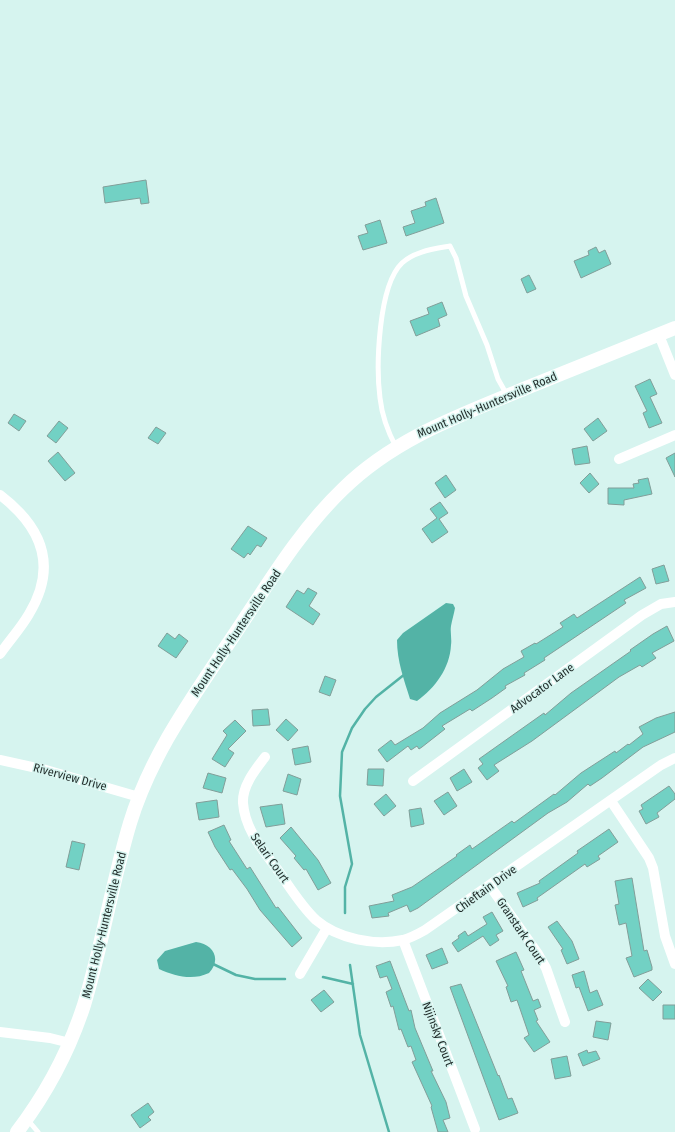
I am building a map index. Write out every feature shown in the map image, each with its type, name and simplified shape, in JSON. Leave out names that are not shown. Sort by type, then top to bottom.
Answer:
[{"type":"main road","name":"Mount Holly-Huntersville Road","points":[[17,1132],[53,1077],[70,1043],[85,1000],[122,850],[139,797],[163,746],[177,721],[295,546],[313,522],[345,487],[373,462],[396,447],[435,426],[675,328]]},
{"type":"street","points":[[659,335],[675,375]]},
{"type":"street","points":[[619,459],[675,435]]},
{"type":"street","points":[[0,495],[18,510],[34,529],[40,544],[45,568],[42,587],[29,616],[0,654]]},
{"type":"street","name":"Advocator Lane","points":[[412,781],[642,616],[661,604],[675,602]]},
{"type":"street","name":"Selari Court","points":[[265,757],[250,778],[243,802],[247,826],[310,913],[327,928]]},
{"type":"street","name":"Chieftain Drive","points":[[327,928],[342,935],[370,941],[403,940],[425,930],[490,886],[660,765],[675,758]]},
{"type":"street","name":"Riverview Drive","points":[[0,760],[46,770],[139,797]]},
{"type":"street","points":[[611,801],[650,858],[665,936],[675,964]]},
{"type":"street","name":"Granstark Court","points":[[490,886],[538,954],[546,968],[565,1022]]},
{"type":"street","points":[[300,974],[327,928]]},
{"type":"street","name":"Nijinsky Court","points":[[403,940],[475,1129]]},
{"type":"street","points":[[0,1032],[50,1038],[70,1043]]},
{"type":"lane","points":[[396,447],[389,434],[380,397],[380,325],[384,305],[397,269],[408,258],[418,253],[450,246],[456,258],[466,296],[487,345],[498,379],[507,396]]},
{"type":"lane","points":[[26,1119],[38,1132]]},
{"type":"shaded area","points":[[446,603],[453,604],[455,608],[451,626],[451,643],[448,662],[440,677],[424,696],[417,701],[410,699],[403,678],[397,648],[397,640],[403,633]]},
{"type":"shaded area","points":[[196,942],[207,946],[214,953],[215,963],[209,973],[196,977],[184,977],[159,969],[157,960],[165,951]]},
{"type":"building","points":[[146,180],[149,203],[141,204],[140,198],[105,203],[103,187]]},
{"type":"building","points":[[436,198],[444,223],[406,236],[403,227],[415,223],[411,211],[426,206],[425,202]]},
{"type":"building","points":[[380,220],[387,243],[363,250],[358,236],[368,233],[365,225]]},
{"type":"building","points":[[596,247],[599,253],[605,250],[611,264],[581,278],[574,261],[589,255],[588,251]]},
{"type":"building","points":[[529,275],[536,289],[527,293],[521,279]]},
{"type":"building","points":[[442,302],[447,315],[438,319],[440,326],[416,336],[410,321],[429,314],[427,308]]},
{"type":"building","points":[[650,379],[657,394],[650,397],[662,423],[649,428],[643,413],[647,411],[635,386]]},
{"type":"building","points":[[14,414],[26,421],[19,431],[8,423]]},
{"type":"building","points":[[598,418],[607,431],[593,441],[584,429]]},
{"type":"building","points":[[59,421],[68,428],[56,443],[47,436]]},
{"type":"building","points":[[156,427],[166,433],[158,444],[148,438]]},
{"type":"building","points":[[587,446],[590,463],[575,465],[572,449]]},
{"type":"building","points":[[58,452],[75,473],[65,481],[48,461]]},
{"type":"building","points":[[675,453],[675,477],[666,458]]},
{"type":"building","points":[[590,473],[599,484],[589,493],[580,483]]},
{"type":"building","points":[[446,475],[456,490],[445,498],[435,483]]},
{"type":"building","points":[[648,478],[652,494],[624,500],[624,505],[608,504],[608,488],[634,488],[633,484],[639,483],[638,480]]},
{"type":"building","points":[[440,502],[448,513],[439,519],[448,532],[432,543],[422,529],[437,518],[430,509]]},
{"type":"building","points":[[248,526],[267,538],[261,547],[257,545],[250,555],[248,553],[244,558],[231,549]]},
{"type":"building","points":[[664,565],[669,581],[656,584],[652,569]]},
{"type":"building","points":[[640,577],[646,588],[624,600],[626,603],[544,658],[545,660],[524,673],[525,675],[505,686],[506,688],[492,698],[472,711],[470,709],[442,726],[445,729],[419,749],[417,746],[411,750],[408,746],[387,762],[378,750],[391,740],[395,745],[423,728],[440,713],[477,690],[503,669],[524,657],[521,651],[535,643],[536,644],[563,627],[560,623],[574,614],[577,618]]},
{"type":"building","points":[[308,588],[317,593],[309,606],[320,614],[313,625],[286,607],[297,590],[304,594]]},
{"type":"building","points":[[667,626],[674,641],[652,653],[656,658],[642,667],[640,665],[619,677],[532,741],[494,765],[499,771],[487,780],[478,768],[483,764],[479,759],[544,713],[545,715],[571,693],[631,651],[630,650]]},
{"type":"building","points":[[167,633],[175,639],[179,634],[188,641],[176,658],[158,646]]},
{"type":"building","points":[[325,676],[336,680],[330,696],[319,692]]},
{"type":"building","points":[[268,709],[270,725],[253,726],[252,710]]},
{"type":"building","points":[[675,712],[675,732],[643,747],[602,778],[590,786],[588,784],[567,802],[548,813],[418,908],[410,912],[407,905],[388,913],[389,916],[372,918],[369,906],[394,901],[392,895],[412,887],[457,856],[456,855],[470,845],[472,849],[512,821],[514,823],[554,794],[555,795],[581,773],[615,751],[616,753],[628,744],[629,745],[643,734],[639,727],[656,718]]},
{"type":"building","points":[[286,719],[298,730],[288,741],[276,730]]},
{"type":"building","points":[[235,720],[246,731],[228,749],[234,753],[225,767],[212,759],[227,735],[223,731]]},
{"type":"building","points":[[308,746],[311,762],[295,765],[292,749]]},
{"type":"building","points":[[368,769],[384,769],[383,786],[367,785]]},
{"type":"building","points":[[464,769],[472,782],[457,791],[450,778]]},
{"type":"building","points":[[208,773],[226,778],[222,793],[203,788]]},
{"type":"building","points":[[288,774],[301,779],[297,795],[283,791]]},
{"type":"building","points":[[669,786],[675,794],[675,799],[657,813],[659,817],[646,824],[639,811],[643,809],[641,805]]},
{"type":"building","points":[[448,792],[457,806],[444,815],[434,801]]},
{"type":"building","points":[[386,794],[396,806],[384,816],[374,804]]},
{"type":"building","points":[[217,800],[219,817],[199,820],[196,803]]},
{"type":"building","points":[[282,804],[285,824],[266,827],[260,807]]},
{"type":"building","points":[[421,808],[424,824],[411,827],[409,810]]},
{"type":"building","points":[[224,825],[231,840],[229,841],[247,869],[250,867],[276,908],[278,907],[302,938],[292,947],[260,910],[247,889],[232,869],[230,870],[215,847],[208,832]]},
{"type":"building","points":[[291,827],[318,860],[331,883],[318,890],[306,869],[304,870],[294,858],[296,856],[280,838]]},
{"type":"building","points":[[609,829],[618,842],[598,856],[600,859],[587,867],[585,864],[537,898],[538,900],[523,907],[517,893],[540,883],[539,881],[578,853],[577,851]]},
{"type":"building","points":[[72,841],[85,844],[79,870],[66,867]]},
{"type":"building","points":[[632,878],[644,951],[647,950],[652,967],[652,970],[634,977],[626,958],[632,956],[626,923],[619,925],[615,905],[619,904],[615,881]]},
{"type":"building","points":[[492,912],[503,931],[496,935],[499,940],[490,946],[483,936],[458,952],[452,943],[465,931],[468,936],[487,924],[483,917]]},
{"type":"building","points":[[557,921],[572,941],[579,959],[567,964],[561,950],[563,949],[548,927]]},
{"type":"building","points":[[442,948],[448,963],[432,969],[426,955]]},
{"type":"building","points":[[516,952],[524,970],[521,971],[533,1001],[538,999],[541,1007],[534,1010],[538,1020],[536,1021],[550,1042],[534,1052],[524,1038],[529,1035],[517,1000],[511,1002],[506,987],[508,986],[496,961]]},
{"type":"building","points":[[390,961],[409,1011],[411,1010],[415,1028],[433,1071],[431,1071],[446,1102],[450,1118],[443,1120],[448,1132],[438,1132],[432,1106],[412,1062],[416,1060],[411,1046],[408,1047],[401,1029],[399,1030],[393,1006],[391,1007],[386,992],[392,989],[387,976],[380,978],[376,966]]},
{"type":"building","points":[[584,971],[590,993],[597,990],[603,1005],[588,1011],[579,987],[576,988],[572,975]]},
{"type":"building","points":[[648,979],[662,992],[653,1001],[639,988]]},
{"type":"building","points":[[461,984],[508,1099],[512,1098],[518,1113],[499,1120],[450,987]]},
{"type":"building","points":[[324,990],[334,1002],[321,1012],[311,1000]]},
{"type":"building","points":[[663,1005],[675,1005],[675,1019],[663,1019]]},
{"type":"building","points":[[596,1021],[611,1023],[608,1040],[593,1037]]},
{"type":"building","points":[[587,1050],[588,1053],[596,1051],[600,1059],[583,1066],[578,1054]]},
{"type":"building","points":[[567,1056],[571,1076],[555,1079],[551,1059]]},
{"type":"building","points":[[148,1103],[154,1112],[148,1117],[151,1120],[140,1128],[131,1115]]},
{"type":"waterway","points":[[345,913],[345,887],[352,864],[340,796],[342,752],[352,728],[365,709],[376,697],[405,674]]},
{"type":"waterway","points":[[211,963],[236,975],[255,979],[285,979]]},
{"type":"waterway","points":[[350,965],[360,1035],[389,1132]]},
{"type":"waterway","points":[[323,977],[353,984]]}]
